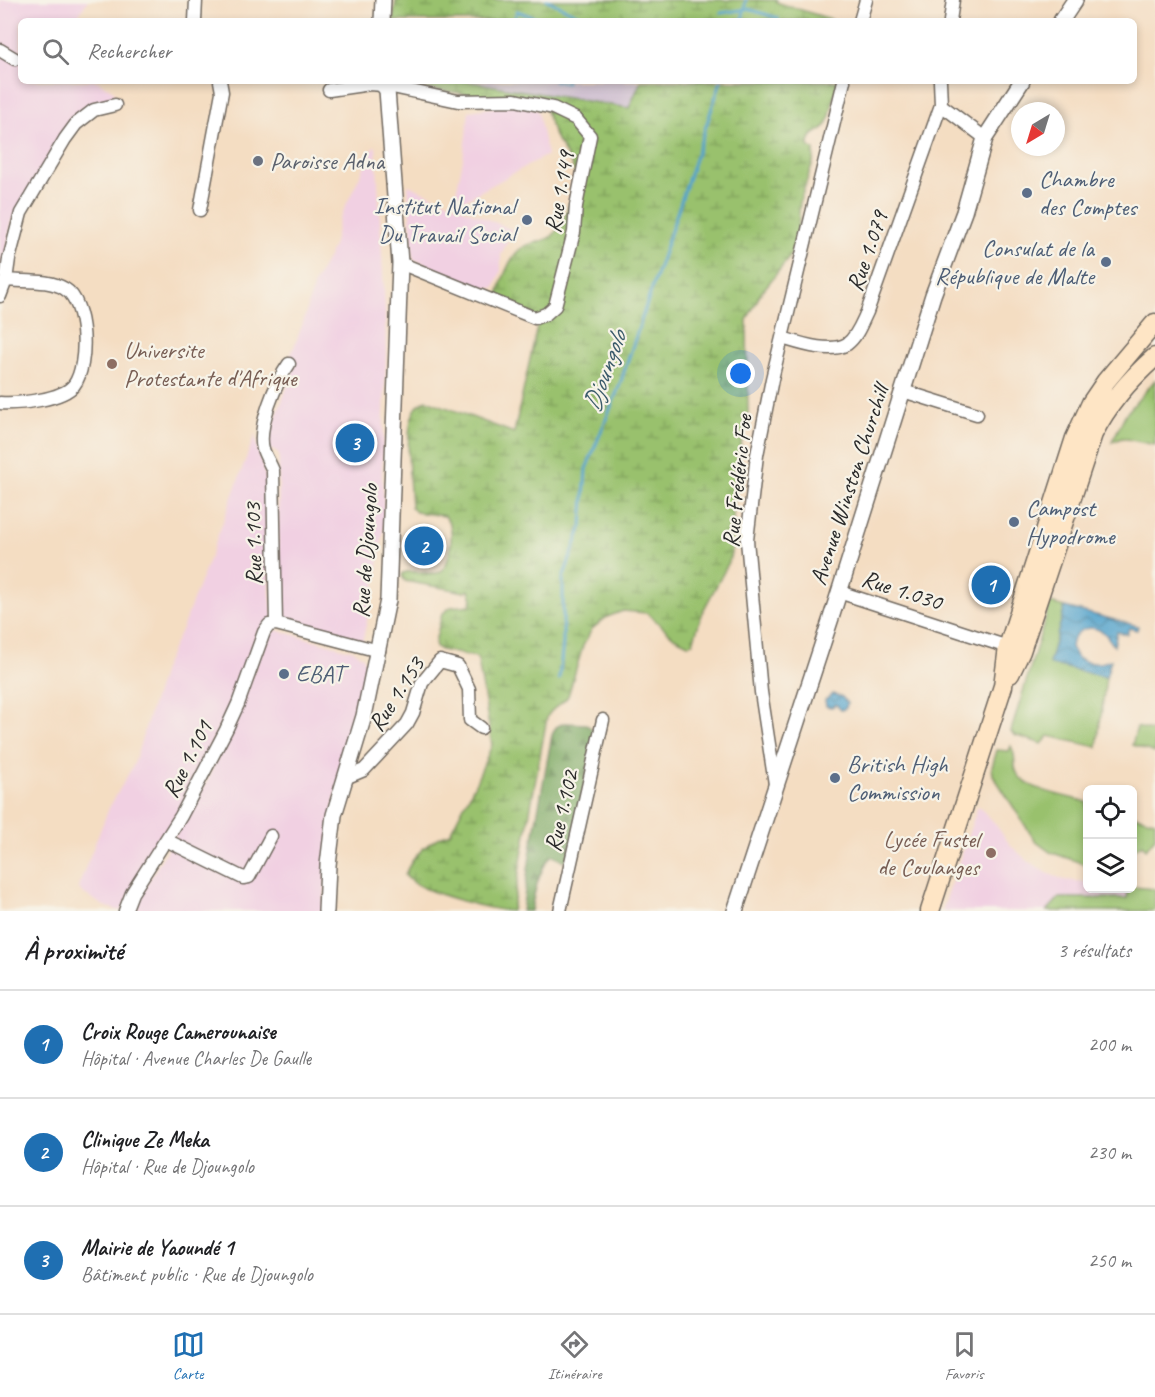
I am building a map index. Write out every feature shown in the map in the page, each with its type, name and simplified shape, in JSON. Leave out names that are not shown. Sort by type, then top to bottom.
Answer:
[{"type":"main road","points":[[1015,649],[1075,438],[1091,403],[1106,381],[1155,323]]},
{"type":"main road","points":[[930,911],[1015,649],[1093,434],[1102,415],[1116,397],[1155,357]]},
{"type":"street","points":[[195,18],[196,0]]},
{"type":"street","points":[[382,18],[383,0]]},
{"type":"street","points":[[861,18],[866,0]]},
{"type":"street","points":[[950,18],[953,0]]},
{"type":"street","points":[[1063,18],[1075,0]]},
{"type":"street","points":[[0,50],[15,59]]},
{"type":"street","points":[[200,210],[222,92],[221,84]]},
{"type":"street","name":"Rue 1.149","points":[[329,90],[370,84]]},
{"type":"street","name":"Rue de Djoungolo","points":[[326,911],[328,865],[334,815],[364,716],[388,600],[400,262],[387,90],[384,84]]},
{"type":"street","name":"Rue 1.149","points":[[387,84],[458,101],[515,100],[553,108],[576,118],[590,136],[576,206],[574,232],[555,306],[546,314],[535,318],[400,262]]},
{"type":"street","name":"Rue Frédéric Foe","points":[[776,785],[761,692],[747,540],[757,455],[772,379],[843,84]]},
{"type":"street","name":"Rue 1.079","points":[[782,338],[804,345],[826,348],[846,344],[856,335],[867,312],[941,105],[940,84]]},
{"type":"street","name":"Avenue Winston Churchill","points":[[735,911],[933,295],[964,212],[985,138],[1020,84]]},
{"type":"street","points":[[0,296],[6,280],[21,213],[65,138],[76,124],[94,110],[116,105]]},
{"type":"street","points":[[941,105],[985,138]]},
{"type":"street","points":[[0,403],[19,404],[63,393],[74,384],[84,352],[77,302],[66,289],[49,284],[6,280]]},
{"type":"street","name":"Rue 1.103","points":[[276,624],[273,471],[263,451],[261,439],[280,376],[289,364]]},
{"type":"street","points":[[903,391],[977,414]]},
{"type":"street","name":"Rue 1.030","points":[[838,592],[1015,649]]},
{"type":"street","points":[[276,624],[379,651]]},
{"type":"street","name":"Rue 1.101","points":[[125,911],[132,893],[186,806],[226,730],[264,632],[269,625],[276,624]]},
{"type":"street","name":"Rue 1.153","points":[[345,778],[364,770],[407,724],[413,713],[422,682],[440,661],[458,666],[469,689],[470,720],[481,728]]},
{"type":"street","name":"Rue 1.102","points":[[560,911],[603,720]]},
{"type":"street","points":[[165,840],[243,879],[249,877],[271,836]]},
{"type":"shaded area","points":[[0,0],[88,0],[77,18],[18,18],[18,84],[102,84],[115,92],[111,100],[101,100],[83,108],[69,124],[12,222],[0,275]]},
{"type":"shaded area","points":[[482,84],[640,84],[629,108]]},
{"type":"shaded area","points":[[525,103],[538,111],[547,155],[461,202],[456,193],[469,111]]},
{"type":"shaded area","points":[[374,146],[376,147],[385,310],[386,355],[382,475],[385,520],[375,586],[362,643],[287,621],[284,618],[278,543],[279,453],[265,447],[296,363],[289,360],[314,284],[333,247],[339,220]]},
{"type":"shaded area","points":[[408,185],[513,230],[501,255],[501,271],[495,287],[487,290],[413,259]]},
{"type":"shaded area","points":[[255,434],[267,482],[269,585],[273,617],[257,633],[231,705],[209,747],[200,776],[121,911],[104,906],[79,889],[81,879],[109,808],[134,764],[164,667],[210,557]]},
{"type":"shaded area","points":[[276,630],[354,651],[363,657],[367,669],[333,808],[323,911],[131,911],[207,782],[269,635]]},
{"type":"shaded area","name":"Lycée Fustel de Coulanges","points":[[978,806],[993,821],[1011,846],[1028,861],[1049,874],[1065,880],[1083,882],[1083,893],[1128,893],[1127,898],[1059,898],[1047,911],[942,911]]},
{"type":"green space","points":[[396,0],[777,0],[776,2],[827,18],[393,18]]},
{"type":"green space","points":[[482,84],[629,108],[640,84],[837,84],[828,123],[809,141],[809,146],[814,150],[814,159],[800,201],[797,242],[788,259],[761,293],[747,320],[748,414],[735,470],[732,549],[729,562],[702,613],[693,643],[688,644],[674,637],[647,613],[623,611],[607,617],[592,629],[583,646],[568,696],[547,717],[512,911],[472,904],[438,893],[412,881],[405,875],[412,861],[423,849],[436,839],[450,833],[492,745],[478,660],[476,657],[441,650],[436,647],[435,642],[442,614],[451,607],[470,605],[472,599],[469,590],[465,592],[405,581],[402,576],[407,572],[437,573],[441,571],[448,560],[451,536],[450,525],[445,516],[416,512],[411,507],[409,432],[415,410],[419,404],[427,400],[514,433],[537,323],[498,297],[499,291],[513,257],[526,246],[549,238],[556,232],[572,199],[576,177],[571,162],[555,136],[544,105],[403,85]]},
{"type":"green space","points":[[1155,380],[1155,445],[1122,438],[1112,442],[1125,415]]},
{"type":"green space","points":[[1050,603],[1065,607],[1049,664],[1106,677],[1097,747],[1049,736],[1042,744],[1014,735],[1011,731]]},
{"type":"green space","points":[[564,723],[586,724],[593,730],[588,768],[568,858],[564,861],[552,855],[547,860],[540,874],[531,911],[522,911],[552,735],[556,727]]},
{"type":"green space","points":[[1137,727],[1155,732],[1155,753],[1132,745]]},
{"type":"green space","points":[[1011,746],[1017,773],[1029,784],[1083,801],[1083,864],[1050,852],[1035,841],[993,775],[992,767],[997,750],[1009,751]]},
{"type":"green space","points":[[1137,816],[1155,821],[1155,838],[1146,849],[1142,844],[1137,847]]},
{"type":"green space","points":[[1137,887],[1155,889],[1155,911],[1047,911],[1059,898],[1127,898],[1128,893],[1137,893]]},
{"type":"water","points":[[1065,607],[1138,626],[1137,630],[1129,628],[1127,634],[1117,632],[1114,646],[1100,630],[1088,628],[1075,636],[1071,647],[1077,658],[1094,663],[1111,660],[1106,677],[1049,664]]},
{"type":"water","points":[[833,694],[842,697],[847,703],[846,708],[841,710],[836,704],[832,707],[826,706],[825,700]]},
{"type":"waterway","points":[[547,0],[585,18]]},
{"type":"waterway","name":"Djoungolo","points":[[743,18],[746,0]]},
{"type":"waterway","points":[[721,13],[748,9],[778,18]]},
{"type":"waterway","points":[[515,18],[517,11],[536,18]]},
{"type":"waterway","name":"Djoungolo","points":[[559,679],[563,643],[563,578],[582,526],[586,469],[619,387],[720,84]]},
{"type":"place","name":"Paroisse Adna","points":[[258,161]]},
{"type":"place","name":"Chambre des Comptes","points":[[1027,193]]},
{"type":"place","name":"Institut National Du Travail Social","points":[[527,220]]},
{"type":"place","name":"Consulat de la République de Malte","points":[[1106,262]]},
{"type":"place","name":"Universite Protestante d'Afrique","points":[[112,364]]},
{"type":"place","name":"Mairie de Yaoundé 1","points":[[355,443]]},
{"type":"place","name":"Campost Hypodrome","points":[[1014,522]]},
{"type":"place","name":"Clinique Ze Meka","points":[[424,546]]},
{"type":"place","name":"Croix Rouge Camerounaise","points":[[991,585]]},
{"type":"place","name":"EBAT","points":[[284,674]]},
{"type":"place","name":"British High Commission","points":[[835,778]]},
{"type":"place","name":"Lycée Fustel de Coulanges","points":[[991,853]]}]
